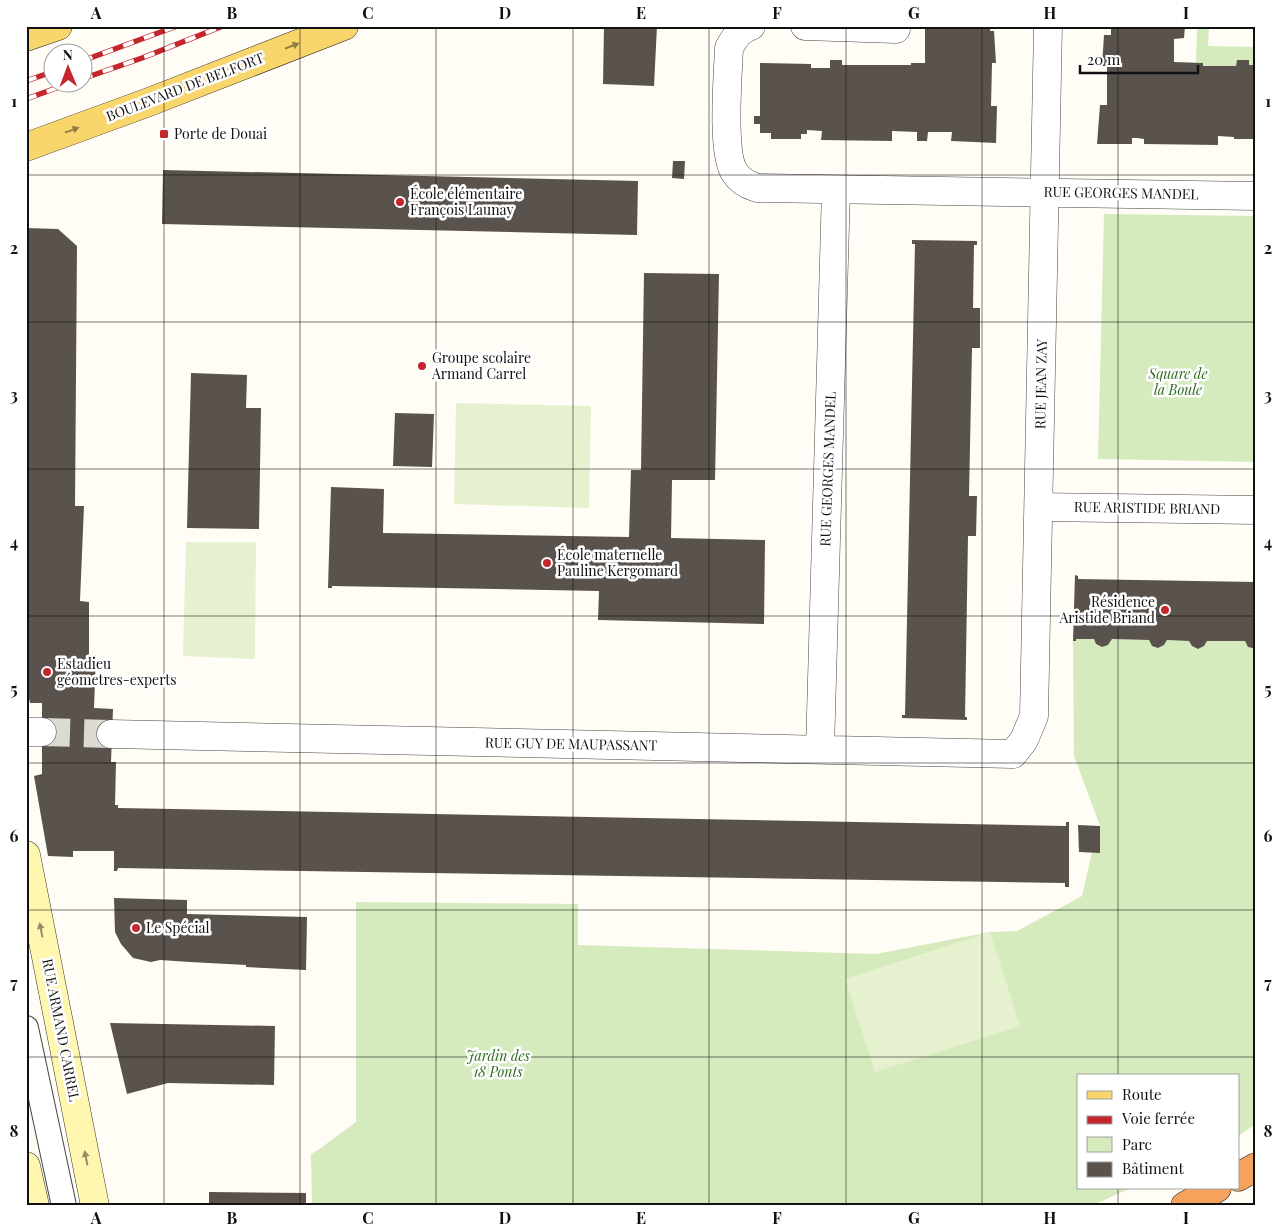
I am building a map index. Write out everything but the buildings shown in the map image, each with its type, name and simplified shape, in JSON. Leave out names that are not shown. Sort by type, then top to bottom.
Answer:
[{"type":"highway","points":[[1240,1176],[1256,1167]]},
{"type":"highway","points":[[1185,1206],[1213,1190]]},
{"type":"main road","points":[[26,37],[58,26]]},
{"type":"main road","name":"BOULEVARD DE BELFORT","points":[[26,147],[344,26]]},
{"type":"main road","name":"RUE ARMAND CARREL","points":[[26,855],[95,1206]]},
{"type":"main road","points":[[26,1166],[35,1206]]},
{"type":"street","name":"RUE GEORGES MANDEL","points":[[751,26],[742,29],[729,48],[727,145],[729,162],[735,174],[745,184],[757,188],[836,190],[1256,196]]},
{"type":"street","points":[[806,26],[896,28]]},
{"type":"street","name":"RUE JEAN ZAY","points":[[1024,740],[1034,716],[1048,26]]},
{"type":"street","name":"RUE GEORGES MANDEL","points":[[820,749],[836,190]]},
{"type":"street","name":"RUE ARISTIDE BRIAND","points":[[1039,507],[1256,510]]},
{"type":"street","name":"RUE GUY DE MAUPASSANT","points":[[111,734],[1013,754],[1024,740]]},
{"type":"lane","points":[[26,1028],[64,1206]]},
{"type":"green space","points":[[1197,26],[1209,26],[1208,46],[1256,47],[1256,65],[1249,65],[1248,60],[1237,60],[1236,66],[1203,66],[1202,63],[1196,62]]},
{"type":"green space","name":"Square de la Boule","points":[[1104,214],[1256,216],[1256,462],[1098,459]]},
{"type":"green space","points":[[456,403],[591,406],[589,508],[454,504]]},
{"type":"green space","points":[[186,542],[256,542],[255,659],[183,656]]},
{"type":"green space","name":"Jardin des 18 Ponts","points":[[1076,639],[1094,639],[1096,644],[1102,647],[1108,645],[1112,639],[1149,640],[1152,646],[1158,648],[1164,645],[1167,640],[1189,641],[1192,646],[1198,649],[1204,646],[1207,641],[1245,641],[1248,647],[1256,649],[1256,1124],[1240,1135],[1240,1074],[1077,1074],[1077,1190],[1127,1190],[1091,1206],[312,1206],[311,1154],[356,1122],[356,902],[578,904],[578,945],[876,954],[990,932],[1017,931],[1082,896],[1092,852],[1100,853],[1100,826],[1074,756],[1073,641],[1076,641]]},
{"type":"green space","points":[[990,932],[1020,1026],[875,1072],[845,979]]},
{"type":"tunnel","points":[[42,732],[111,734]]},
{"type":"railway","points":[[92,57],[177,26]]},
{"type":"railway","points":[[92,76],[223,26]]},
{"type":"railway","points":[[26,81],[42,75]]},
{"type":"railway","points":[[26,99],[45,92]]},
{"type":"place","name":"Porte de Douai","points":[[164,134]]},
{"type":"place","name":"École élémentaire François Launay","points":[[400,202]]},
{"type":"place","name":"Groupe scolaire Armand Carrel","points":[[422,366]]},
{"type":"place","name":"École maternelle Pauline Kergomard","points":[[547,563]]},
{"type":"place","name":"Résidence Aristide Briand","points":[[1165,610]]},
{"type":"place","name":"Estadieu géometres-experts","points":[[47,672]]},
{"type":"place","name":"Le Spécial","points":[[136,928]]}]
